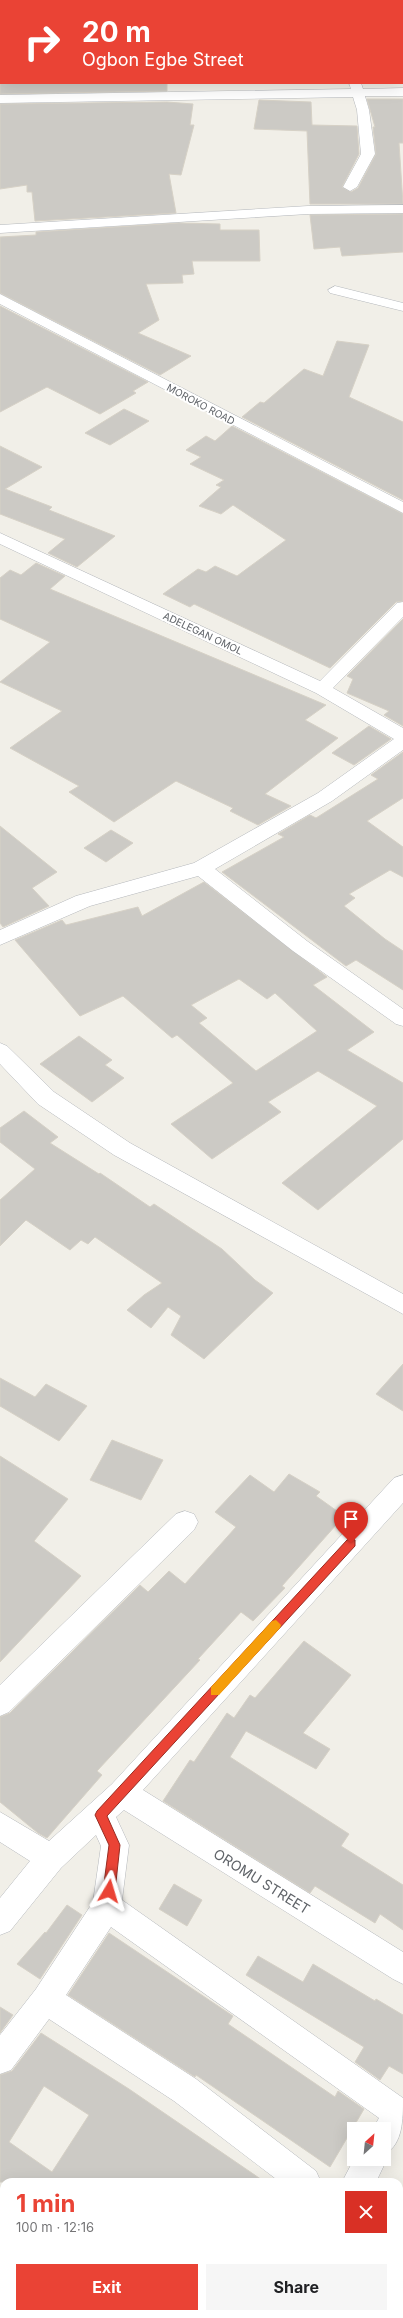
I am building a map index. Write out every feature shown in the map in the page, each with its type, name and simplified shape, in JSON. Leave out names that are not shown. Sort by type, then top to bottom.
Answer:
[{"type":"street","points":[[350,187],[368,154],[363,110],[357,88]]},
{"type":"street","points":[[0,99],[357,88],[403,92]]},
{"type":"street","points":[[0,229],[308,210],[403,208]]},
{"type":"street","points":[[334,290],[403,307]]},
{"type":"street","name":"MOROKO ROAD","points":[[0,298],[403,508]]},
{"type":"street","name":"ADELEGAN OMOL","points":[[0,538],[322,689],[403,736]]},
{"type":"street","points":[[322,689],[403,607]]},
{"type":"street","points":[[0,938],[83,901],[201,868],[325,797],[403,741]]},
{"type":"street","points":[[201,868],[283,935],[333,972],[403,1019]]},
{"type":"street","points":[[0,1051],[46,1098],[122,1149],[403,1305]]},
{"type":"street","points":[[0,1921],[51,1858],[101,1815],[122,1793],[403,1486]]},
{"type":"street","points":[[0,1703],[185,1522]]},
{"type":"street","name":"OROMU STREET","points":[[122,1793],[403,1969]]},
{"type":"street","points":[[0,2059],[46,1999],[107,1907],[115,1845],[101,1815]]},
{"type":"street","points":[[0,1826],[51,1858]]},
{"type":"street","points":[[107,1907],[401,2115],[391,2129]]},
{"type":"street","points":[[46,1999],[185,2090],[300,2178]]},
{"type":"street","points":[[360,2178],[368,2166]]},
{"type":"building","points":[[0,84],[167,84],[167,91],[0,94]]},
{"type":"building","points":[[367,99],[403,99],[403,143],[399,143],[403,204],[310,204],[307,131],[254,129],[259,100],[311,102],[312,125],[357,126],[359,154],[342,187],[351,192],[358,188],[376,154],[373,127],[375,127]]},
{"type":"building","points":[[167,102],[193,104],[190,125],[194,125],[181,175],[169,174],[176,213],[35,221],[32,192],[27,192],[27,185],[0,189],[0,104]]},
{"type":"building","points":[[403,214],[403,252],[342,256],[340,247],[314,249],[310,215]]},
{"type":"building","points":[[179,223],[220,224],[220,230],[259,230],[260,261],[192,261],[194,274],[182,275],[183,283],[146,284],[159,320],[138,333],[191,356],[160,375],[0,293],[0,237],[36,235],[36,232]]},
{"type":"building","points":[[0,306],[148,382],[133,391],[136,393],[100,414],[47,387],[0,412]]},
{"type":"building","points":[[337,341],[369,345],[349,397],[403,422],[403,500],[242,417],[260,402],[264,403],[304,369],[323,376]]},
{"type":"building","points":[[124,409],[149,421],[110,445],[85,433]]},
{"type":"building","points":[[232,426],[403,514],[403,601],[396,602],[330,668],[194,604],[190,607],[163,594],[198,569],[206,572],[215,566],[237,576],[286,540],[233,505],[221,514],[199,506],[221,487],[216,485],[224,480],[190,464],[201,457],[186,450],[206,436],[215,441]]},
{"type":"building","points":[[0,446],[42,467],[5,489],[52,507],[49,510],[115,536],[77,567],[48,553],[65,539],[0,514]]},
{"type":"building","points":[[36,563],[65,576],[50,589],[326,705],[305,720],[338,738],[265,794],[291,806],[258,825],[230,811],[233,808],[176,781],[114,822],[69,792],[79,786],[10,748],[62,711],[0,682],[50,642],[0,619],[0,578],[10,570],[21,575]]},
{"type":"building","points":[[403,619],[403,726],[384,715],[389,711],[347,693],[353,679],[347,676]]},
{"type":"building","points":[[369,726],[391,739],[354,765],[332,753]]},
{"type":"building","points":[[403,752],[403,798],[367,821],[403,847],[403,877],[390,870],[349,894],[355,898],[344,906],[385,939],[403,951],[403,990],[356,960],[346,966],[222,872],[284,837],[278,834],[310,815],[316,818],[378,779],[371,775]]},
{"type":"building","points":[[0,826],[57,872],[32,888],[49,906],[3,927],[0,923]]},
{"type":"building","points":[[111,830],[133,843],[106,862],[84,848]]},
{"type":"building","points":[[204,882],[327,977],[313,985],[374,1032],[347,1050],[403,1083],[403,1139],[318,1210],[282,1183],[377,1106],[318,1071],[268,1102],[281,1112],[212,1159],[171,1124],[233,1083],[177,1035],[172,1038],[123,996],[80,1016],[15,940],[62,920],[66,925],[138,907],[142,916]],"holes":[[[239,979],[267,999],[275,993],[317,1031],[256,1071],[199,1023],[207,1018],[191,1005]]]},
{"type":"building","points":[[79,1036],[112,1060],[105,1065],[124,1078],[92,1102],[40,1064]]},
{"type":"building","points":[[24,1111],[58,1137],[50,1143],[99,1174],[100,1173],[150,1207],[154,1204],[222,1249],[255,1280],[273,1293],[204,1359],[171,1335],[181,1316],[168,1307],[151,1328],[127,1310],[144,1295],[162,1283],[95,1237],[88,1244],[81,1240],[70,1250],[26,1220],[0,1246],[0,1200],[35,1169],[0,1142],[0,1128]]},
{"type":"building","points":[[403,1364],[403,1411],[376,1394]]},
{"type":"building","points":[[0,1378],[35,1397],[46,1384],[87,1406],[59,1441],[0,1406]]},
{"type":"building","points":[[112,1440],[163,1460],[141,1500],[90,1480]]},
{"type":"building","points":[[0,1456],[68,1499],[34,1541],[81,1576],[0,1662]]},
{"type":"building","points":[[289,1474],[320,1492],[316,1496],[344,1516],[282,1586],[285,1588],[253,1621],[241,1612],[198,1659],[200,1660],[97,1771],[102,1775],[47,1838],[38,1833],[0,1802],[0,1717],[10,1713],[140,1585],[148,1592],[169,1571],[185,1584],[236,1527],[215,1512],[250,1475],[274,1492]]},
{"type":"building","points":[[304,1641],[351,1675],[303,1733],[330,1749],[316,1769],[246,1731],[230,1757],[349,1834],[341,1846],[403,1885],[403,1930],[380,1914],[375,1923],[315,1886],[310,1893],[163,1801],[190,1760],[194,1762],[227,1713],[234,1718],[250,1695],[255,1698]]},
{"type":"building","points":[[174,1884],[202,1900],[187,1926],[159,1909]]},
{"type":"building","points":[[67,1905],[82,1915],[40,1979],[17,1964],[45,1932],[46,1933]]},
{"type":"building","points":[[109,1933],[233,2016],[228,2024],[335,2097],[338,2091],[364,2109],[356,2122],[347,2122],[347,2138],[330,2167],[196,2075],[195,2077],[68,1995]]},
{"type":"building","points":[[258,1956],[303,1982],[313,1964],[375,2001],[376,1999],[403,2015],[403,2074],[389,2066],[380,2080],[355,2062],[364,2047],[246,1975]]},
{"type":"building","points":[[0,2007],[13,2015],[0,2033]]},
{"type":"building","points":[[41,2033],[129,2089],[259,2178],[0,2178],[0,2075],[12,2071]],"holes":[[[44,2086],[89,2115],[52,2172],[9,2142]]]},
{"type":"slow traffic","points":[[215,1691],[276,1625]]},
{"type":"route","points":[[109,1891],[115,1845],[101,1815],[351,1543]]}]
